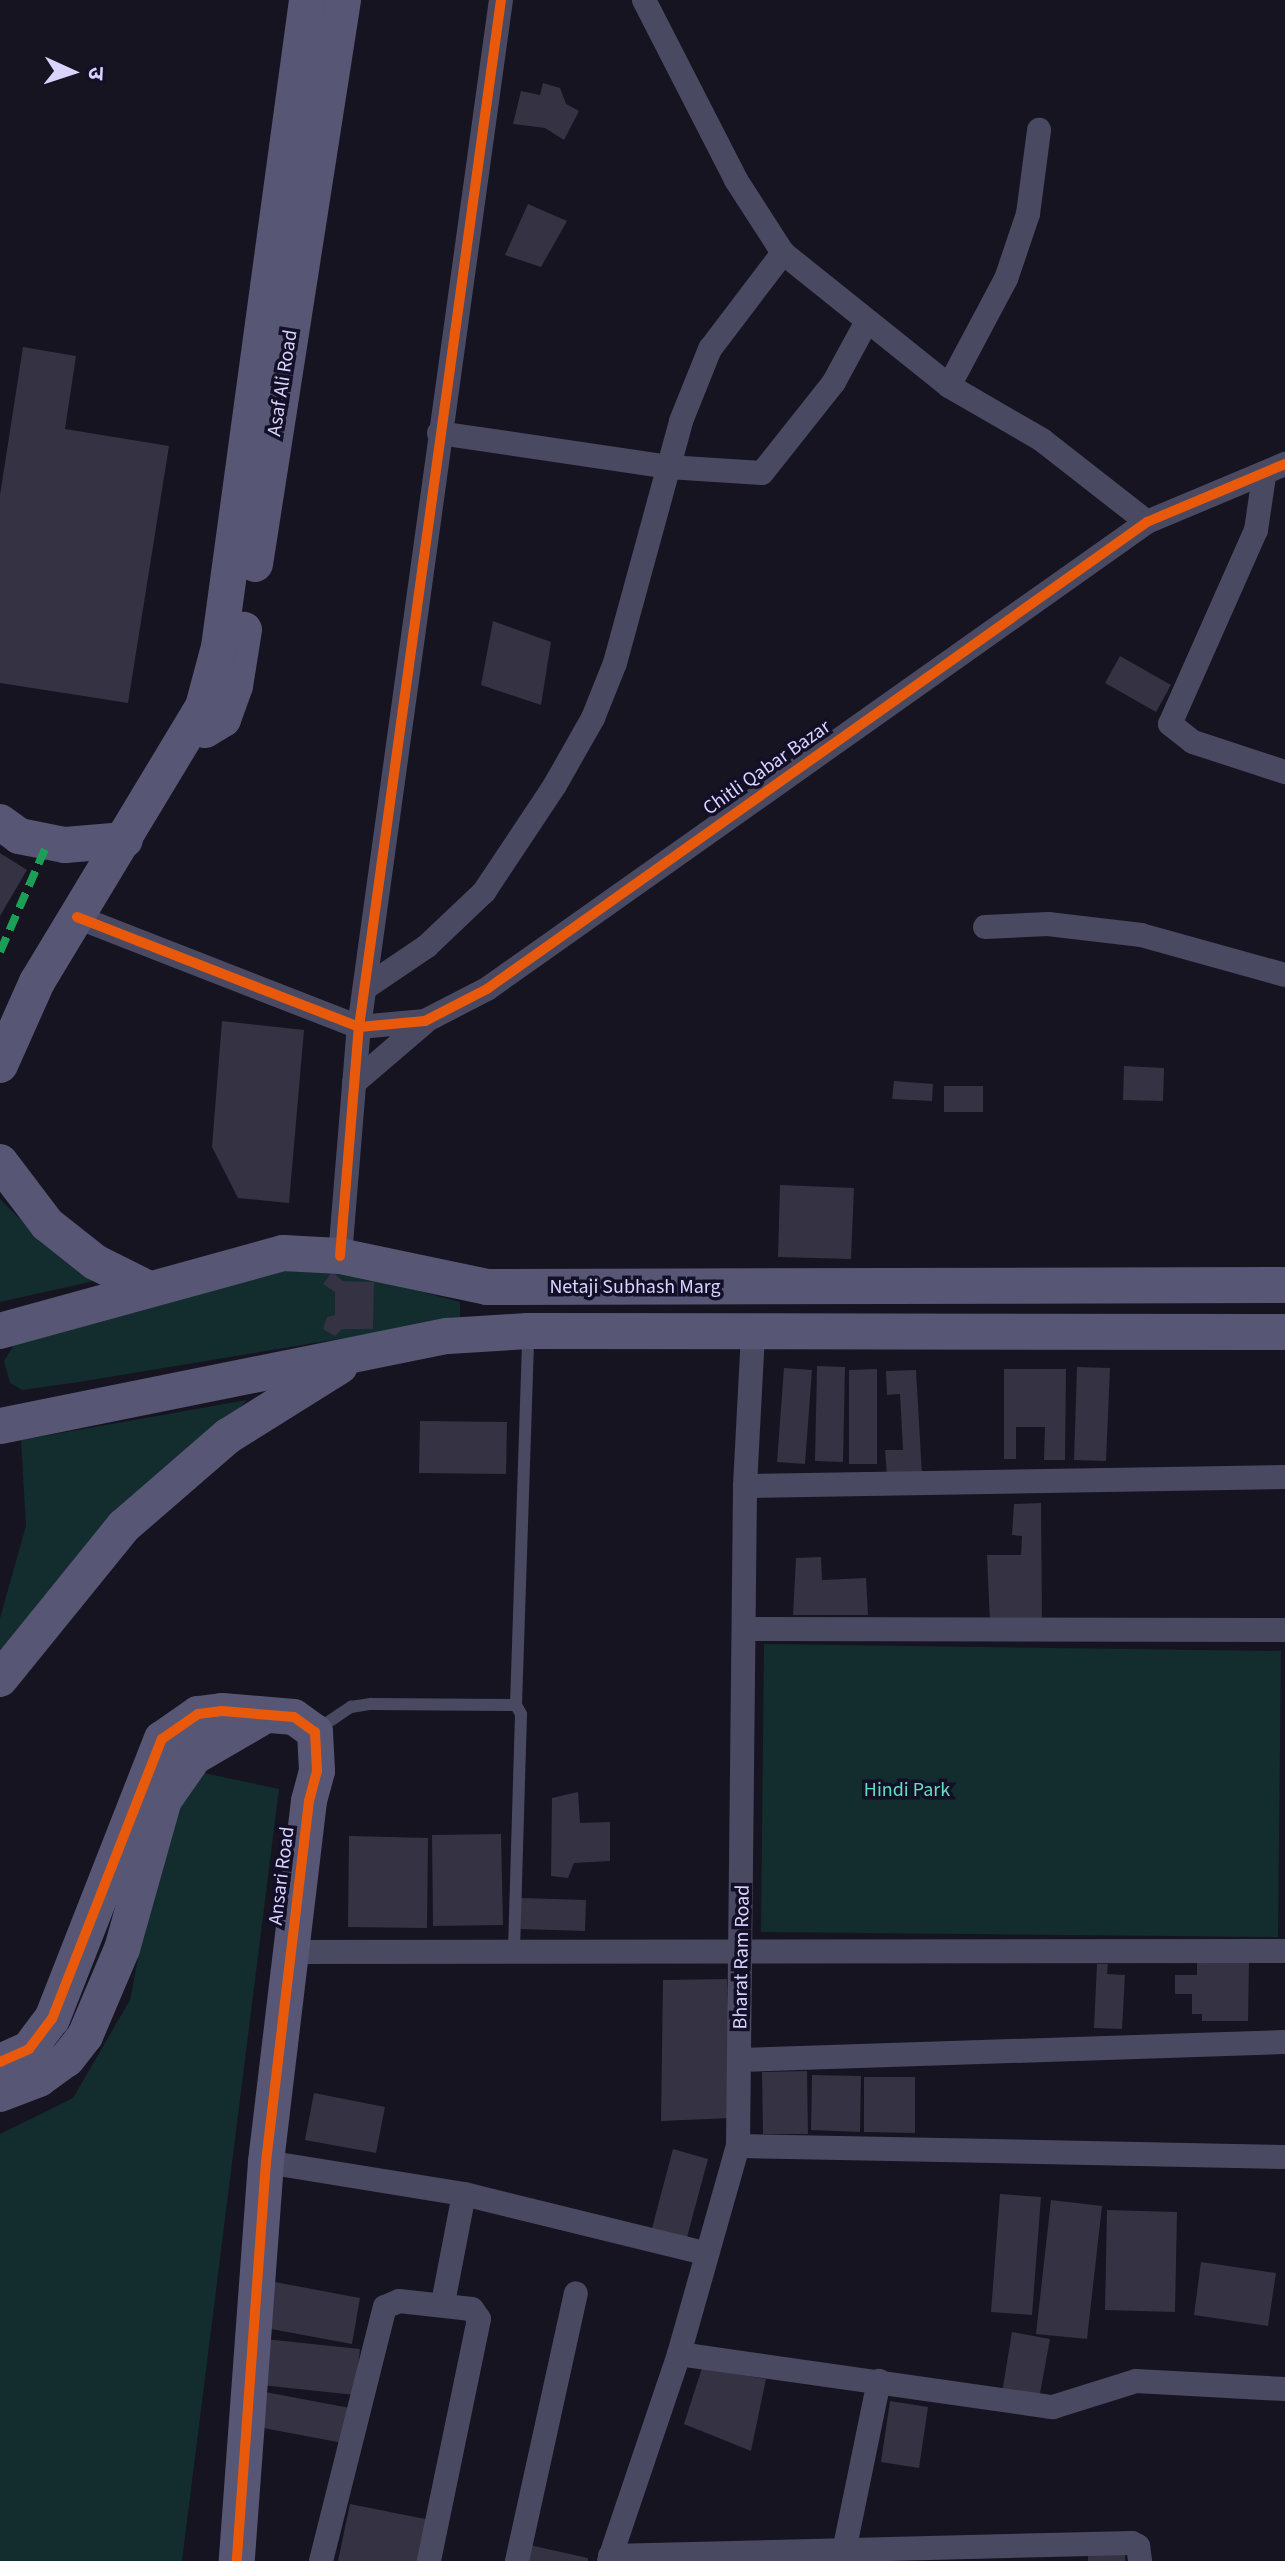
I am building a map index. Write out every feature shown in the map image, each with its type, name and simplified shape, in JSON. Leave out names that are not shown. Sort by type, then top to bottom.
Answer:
[{"type":"main road","name":"Asaf Ali Road","points":[[0,1065],[37,982],[185,744],[203,707],[219,647],[307,0]]},
{"type":"main road","name":"Asaf Ali Road","points":[[185,744],[223,719],[235,686],[343,0]]},
{"type":"main road","points":[[0,822],[19,836],[65,845],[125,840]]},
{"type":"main road","points":[[0,1162],[47,1224],[95,1262],[149,1289]]},
{"type":"main road","name":"Netaji Subhash Marg","points":[[0,1331],[283,1253],[340,1256],[487,1287],[1285,1285]]},
{"type":"main road","points":[[0,1426],[352,1358],[448,1336],[528,1331],[1285,1332]]},
{"type":"main road","points":[[0,1679],[124,1526],[228,1436],[352,1358]]},
{"type":"main road","points":[[0,2062],[29,2049],[52,2019],[162,1739],[198,1714],[222,1711],[261,1718],[294,1717],[315,1732]]},
{"type":"main road","points":[[0,2094],[39,2079],[67,2059],[85,2036],[122,1949],[164,1800],[194,1757],[261,1718]]},
{"type":"main road","name":"Ansari Road","points":[[237,2561],[266,2162],[290,1952],[317,1771],[315,1732]]},
{"type":"street","points":[[340,1256],[359,1027],[501,0]]},
{"type":"street","points":[[644,0],[736,180],[783,253],[866,323],[949,386],[1042,440],[1147,522]]},
{"type":"street","points":[[949,386],[1006,279],[1028,214],[1039,130]]},
{"type":"street","points":[[365,988],[427,946],[484,892],[555,785],[593,718],[615,663],[668,467],[710,349],[783,253]]},
{"type":"street","points":[[439,433],[668,467],[762,473],[834,382],[866,323]]},
{"type":"street","points":[[1275,470],[1256,530],[1170,724],[1193,742],[1285,772]]},
{"type":"street","name":"Chitli Qabar Bazar","points":[[77,917],[258,985],[359,1027],[425,1021],[487,989],[1147,522],[1275,470]]},
{"type":"street","points":[[985,927],[1048,924],[1141,935],[1285,975]]},
{"type":"street","points":[[354,1083],[425,1021]]},
{"type":"street","name":"Bharat Ram Road","points":[[609,2558],[679,2354],[705,2253],[738,2146],[743,1951],[745,1486],[753,1333]]},
{"type":"street","points":[[745,1486],[1285,1477]]},
{"type":"street","points":[[744,1629],[1285,1630]]},
{"type":"street","points":[[290,1952],[1285,1951]]},
{"type":"street","points":[[740,2060],[1285,2042]]},
{"type":"street","points":[[738,2146],[1285,2157]]},
{"type":"street","points":[[266,2162],[464,2194],[705,2253]]},
{"type":"street","points":[[443,2303],[464,2194]]},
{"type":"street","points":[[517,2561],[576,2293]]},
{"type":"street","points":[[321,2561],[385,2307],[399,2301],[443,2303],[472,2309],[479,2319],[429,2561]]},
{"type":"street","points":[[679,2354],[1053,2407],[1136,2381],[1285,2389]]},
{"type":"street","points":[[842,2556],[879,2381]]},
{"type":"street","points":[[609,2558],[842,2556],[1132,2543],[1138,2546],[1140,2561]]},
{"type":"lane","points":[[514,1951],[521,1714],[516,1705],[528,1331]]},
{"type":"lane","points":[[315,1732],[351,1707],[371,1704],[516,1705]]},
{"type":"green space","points":[[0,1199],[41,1240],[99,1280],[0,1302]]},
{"type":"green space","points":[[303,1260],[460,1302],[460,1319],[79,1382],[22,1390],[10,1383],[4,1361],[14,1345]]},
{"type":"green space","points":[[247,1400],[0,1668],[0,1618],[26,1526],[21,1440]]},
{"type":"green space","name":"Hindi Park","points":[[764,1644],[1281,1651],[1278,1937],[761,1932]]},
{"type":"green space","points":[[204,1773],[279,1789],[182,2561],[0,2561],[0,2134],[73,2098],[130,2000],[163,1830]]},
{"type":"building","points":[[543,83],[560,88],[566,104],[579,111],[564,140],[545,128],[513,124],[521,91],[540,95]]},
{"type":"building","points":[[528,204],[567,221],[541,267],[505,255]]},
{"type":"building","points":[[23,347],[76,356],[65,429],[169,446],[128,703],[0,683],[0,495]]},
{"type":"building","points":[[493,621],[551,642],[541,705],[481,685]]},
{"type":"building","points":[[1120,656],[1171,685],[1156,712],[1105,683]]},
{"type":"building","points":[[0,853],[27,870],[0,916]]},
{"type":"building","points":[[222,1021],[304,1030],[289,1203],[238,1198],[212,1147]]},
{"type":"building","points":[[1124,1066],[1164,1068],[1163,1101],[1123,1100]]},
{"type":"building","points":[[894,1081],[933,1084],[932,1101],[892,1099]]},
{"type":"building","points":[[944,1086],[983,1086],[983,1112],[944,1112]]},
{"type":"building","points":[[780,1185],[854,1188],[851,1259],[778,1257]]},
{"type":"building","points":[[332,1272],[343,1281],[374,1282],[373,1329],[342,1329],[335,1336],[323,1329],[327,1317],[335,1315],[335,1292],[323,1284]]},
{"type":"building","points":[[817,1366],[845,1367],[843,1462],[815,1461]]},
{"type":"building","points":[[1077,1367],[1110,1368],[1106,1461],[1074,1460]]},
{"type":"building","points":[[784,1368],[812,1370],[805,1464],[777,1462]]},
{"type":"building","points":[[877,1369],[877,1464],[849,1464],[849,1370]]},
{"type":"building","points":[[1004,1369],[1066,1369],[1065,1460],[1044,1460],[1045,1427],[1016,1427],[1016,1459],[1004,1459]]},
{"type":"building","points":[[916,1370],[922,1475],[887,1476],[885,1450],[903,1450],[900,1394],[887,1395],[886,1371]]},
{"type":"building","points":[[420,1421],[507,1422],[506,1474],[419,1473]]},
{"type":"building","points":[[1041,1503],[1042,1621],[990,1623],[987,1555],[1021,1555],[1022,1536],[1012,1535],[1014,1504]]},
{"type":"building","points":[[821,1557],[822,1580],[866,1578],[868,1615],[793,1615],[796,1558]]},
{"type":"building","points":[[578,1792],[580,1823],[610,1822],[610,1861],[574,1863],[568,1878],[551,1876],[552,1798]]},
{"type":"building","points":[[501,1834],[503,1925],[433,1926],[432,1835]]},
{"type":"building","points":[[349,1836],[428,1838],[427,1928],[348,1927]]},
{"type":"building","points":[[521,1898],[586,1900],[585,1931],[520,1929]]},
{"type":"building","points":[[1197,1962],[1249,1962],[1248,2021],[1202,2021],[1202,2014],[1192,2014],[1192,1994],[1175,1994],[1175,1975],[1197,1975]]},
{"type":"building","points":[[1097,1964],[1108,1964],[1107,1974],[1125,1975],[1122,2029],[1094,2028]]},
{"type":"building","points":[[727,1979],[731,2118],[661,2121],[663,1980]]},
{"type":"building","points":[[807,2071],[808,2134],[763,2134],[762,2072]]},
{"type":"building","points":[[812,2075],[861,2076],[860,2132],[811,2130]]},
{"type":"building","points":[[864,2077],[915,2077],[915,2133],[864,2132]]},
{"type":"building","points":[[314,2093],[385,2107],[376,2153],[305,2140]]},
{"type":"building","points":[[673,2149],[708,2159],[686,2241],[651,2232]]},
{"type":"building","points":[[1000,2194],[1041,2197],[1032,2315],[991,2312]]},
{"type":"building","points":[[1051,2200],[1102,2206],[1087,2339],[1036,2334]]},
{"type":"building","points":[[1107,2210],[1177,2212],[1175,2312],[1105,2310]]},
{"type":"building","points":[[1201,2262],[1276,2273],[1268,2326],[1194,2315]]},
{"type":"building","points":[[264,2280],[360,2298],[352,2344],[255,2326]]},
{"type":"building","points":[[1012,2332],[1050,2339],[1039,2399],[1002,2393]]},
{"type":"building","points":[[265,2339],[360,2349],[355,2395],[261,2385]]},
{"type":"building","points":[[702,2368],[766,2379],[751,2451],[684,2424]]},
{"type":"building","points":[[265,2392],[350,2408],[343,2443],[258,2427]]},
{"type":"building","points":[[890,2401],[928,2407],[919,2468],[881,2462]]},
{"type":"building","points":[[350,2504],[430,2520],[421,2561],[338,2561]]},
{"type":"building","points":[[525,2544],[588,2558],[588,2561],[521,2561]]},
{"type":"building","points":[[1088,2555],[1125,2555],[1125,2561],[1088,2561]]},
{"type":"marked path","points":[[0,952],[48,842]]},
{"type":"cycle path","points":[[340,1256],[359,1027],[501,0]]},
{"type":"cycle path","points":[[77,917],[359,1027],[425,1021],[487,989],[1147,522],[1285,464]]},
{"type":"cycle path","points":[[0,2062],[29,2049],[52,2019],[162,1739],[198,1714],[222,1711],[294,1717],[315,1732],[317,1771],[309,1801],[266,2162],[237,2561]]}]
